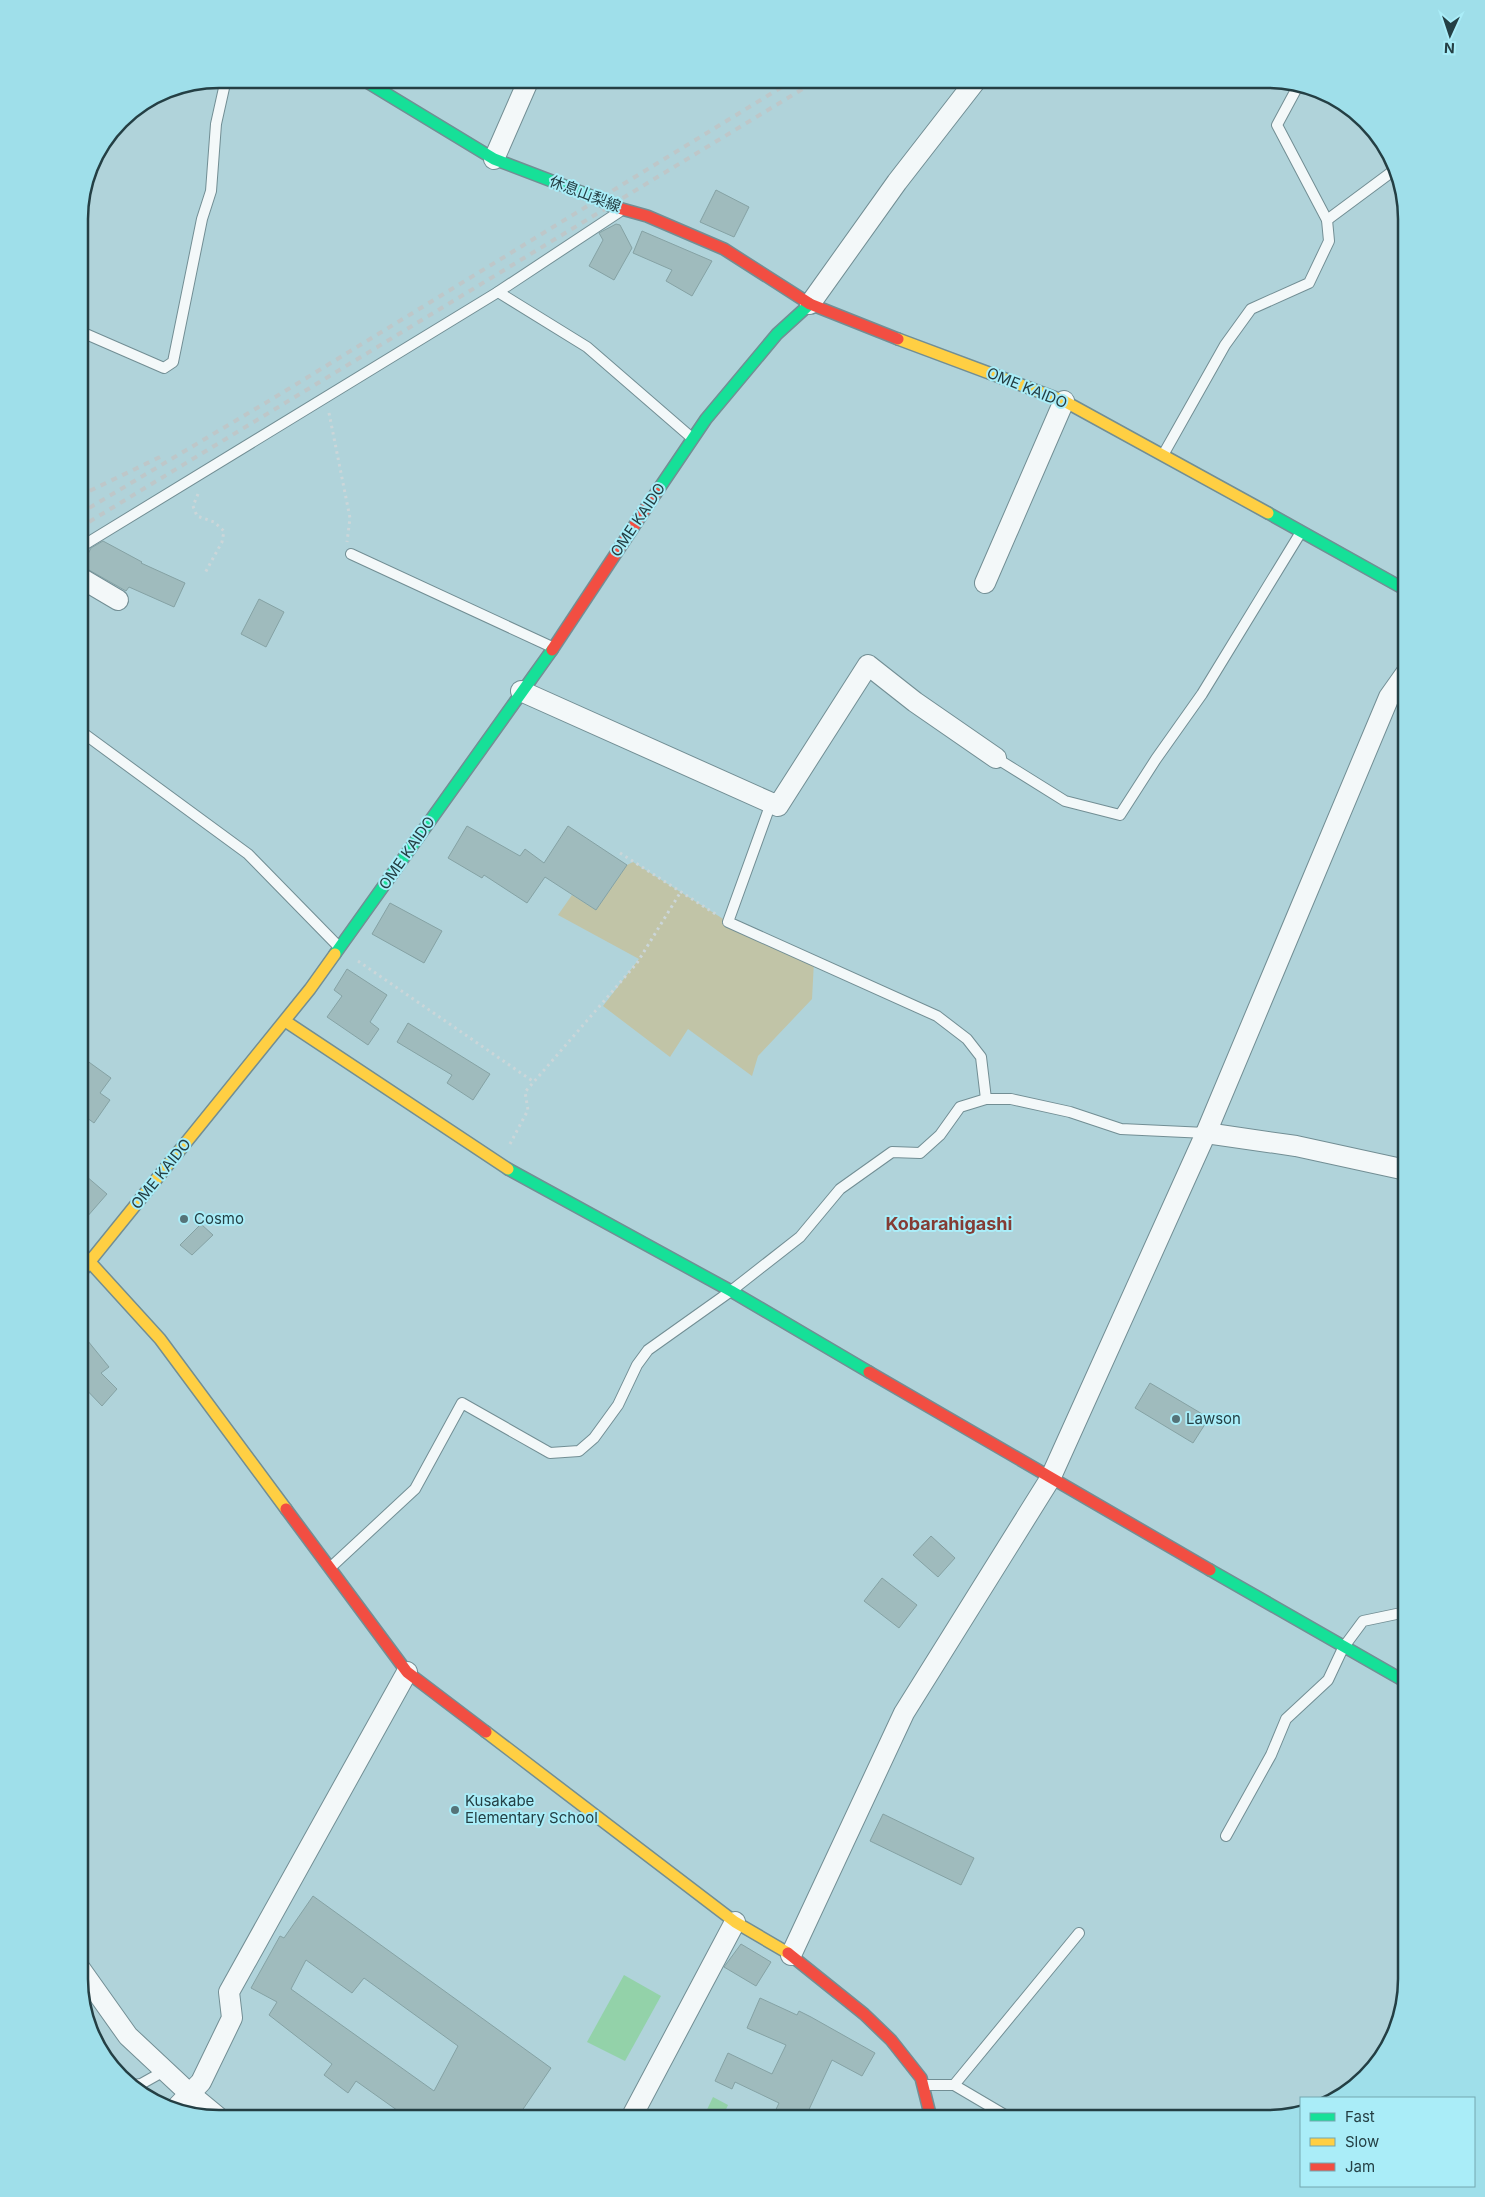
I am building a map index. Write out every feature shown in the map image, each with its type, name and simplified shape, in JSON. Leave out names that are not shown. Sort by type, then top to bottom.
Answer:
[{"type":"street","name":"休息山梨線","points":[[376,88],[494,159],[623,209],[647,216],[724,249],[810,304]]},
{"type":"street","points":[[494,159],[525,88]]},
{"type":"street","points":[[810,304],[897,182],[970,88]]},
{"type":"street","name":"OME KAIDO","points":[[88,1264],[286,1021],[553,648],[706,419],[777,334],[810,304],[879,332],[1064,401],[1398,585]]},
{"type":"street","points":[[986,583],[1064,401]]},
{"type":"street","points":[[88,582],[118,600]]},
{"type":"street","points":[[521,691],[778,806],[868,665],[915,702],[996,758]]},
{"type":"street","points":[[791,1955],[904,1713],[1050,1479],[1206,1133],[1389,697],[1398,684]]},
{"type":"street","points":[[286,1021],[499,1164],[731,1291],[1050,1479],[1398,1678]]},
{"type":"street","points":[[1206,1133],[1296,1146],[1398,1168]]},
{"type":"street","points":[[90,1262],[160,1339],[406,1672],[735,1922],[791,1955],[864,2014],[891,2040],[921,2078],[929,2110]]},
{"type":"street","points":[[198,2106],[201,2082],[232,2018],[229,1992],[406,1672]]},
{"type":"street","points":[[636,2109],[735,1922]]},
{"type":"street","points":[[88,1980],[128,2036],[166,2070],[198,2106]]},
{"type":"lane","points":[[88,335],[164,368],[173,362],[202,219],[211,191],[216,124],[224,88]]},
{"type":"lane","points":[[1162,456],[1226,345],[1251,309],[1310,282],[1329,241],[1327,220],[1277,125],[1295,91]]},
{"type":"lane","points":[[1327,220],[1390,173]]},
{"type":"lane","points":[[88,543],[498,292],[623,209]]},
{"type":"lane","points":[[498,292],[587,347],[693,439]]},
{"type":"lane","points":[[996,758],[1065,801],[1120,815],[1156,759],[1202,694],[1302,531]]},
{"type":"lane","points":[[350,554],[553,648]]},
{"type":"lane","points":[[88,737],[248,854],[339,948]]},
{"type":"lane","points":[[771,803],[728,922],[937,1016],[967,1039],[982,1057],[986,1099]]},
{"type":"lane","points":[[330,1568],[415,1489],[462,1403],[550,1453],[579,1451],[594,1438],[618,1405],[637,1365],[648,1350],[731,1291],[800,1237],[840,1189],[892,1152],[920,1153],[940,1135],[960,1107],[986,1099],[1011,1099],[1070,1112],[1121,1129],[1206,1133]]},
{"type":"lane","points":[[1226,1836],[1272,1755],[1286,1719],[1328,1680],[1343,1648],[1363,1621],[1398,1614]]},
{"type":"lane","points":[[954,2085],[1079,1933]]},
{"type":"lane","points":[[141,2084],[166,2070]]},
{"type":"lane","points":[[922,2085],[954,2085],[996,2110]]},
{"type":"path","points":[[326,398],[334,446],[350,518],[347,545],[350,554]]},
{"type":"path","points":[[205,573],[222,542],[224,531],[214,522],[197,516],[193,506],[206,471]]},
{"type":"path","points":[[620,853],[728,922]]},
{"type":"path","points":[[499,1164],[528,1110],[525,1092],[636,963],[680,893]]},
{"type":"path","points":[[339,948],[534,1082]]},
{"type":"shaded area","points":[[633,862],[728,922],[814,961],[812,999],[758,1056],[752,1076],[688,1029],[670,1057],[603,1006],[639,959],[558,915],[572,895],[596,910],[627,865]]},
{"type":"shaded area","points":[[624,1975],[661,1996],[625,2061],[587,2042]]},
{"type":"shaded area","points":[[713,2097],[728,2105],[726,2109],[707,2109]]},
{"type":"building","points":[[716,190],[749,207],[734,237],[700,222]]},
{"type":"building","points":[[616,224],[620,225],[632,248],[614,280],[589,266],[603,240],[599,233]]},
{"type":"building","points":[[642,231],[712,261],[692,296],[666,281],[672,270],[633,253]]},
{"type":"building","points":[[103,541],[141,563],[185,583],[174,607],[129,587],[126,591],[88,569],[88,554],[91,548]]},
{"type":"building","points":[[259,599],[284,612],[266,647],[241,634]]},
{"type":"building","points":[[467,826],[520,856],[525,849],[544,863],[568,826],[627,865],[596,910],[545,877],[527,903],[484,875],[482,878],[448,858]]},
{"type":"building","points":[[390,903],[442,931],[424,963],[372,934]]},
{"type":"building","points":[[347,969],[387,995],[370,1022],[379,1029],[368,1045],[327,1017],[342,996],[334,990]]},
{"type":"building","points":[[408,1023],[490,1074],[473,1100],[447,1083],[452,1075],[397,1042]]},
{"type":"building","points":[[88,1061],[111,1078],[100,1093],[110,1100],[94,1123],[88,1119]]},
{"type":"building","points":[[88,1178],[107,1194],[88,1216]]},
{"type":"building","points":[[201,1224],[213,1235],[192,1255],[180,1245]]},
{"type":"building","points":[[88,1341],[109,1367],[101,1373],[117,1389],[102,1406],[88,1391]]},
{"type":"building","points":[[1150,1383],[1209,1418],[1193,1443],[1135,1408]]},
{"type":"building","points":[[931,1536],[955,1558],[938,1577],[913,1555]]},
{"type":"building","points":[[882,1578],[917,1605],[899,1628],[864,1601]]},
{"type":"building","points":[[883,1814],[974,1858],[961,1885],[870,1841]]},
{"type":"building","points":[[313,1896],[551,2068],[523,2109],[396,2109],[356,2081],[348,2093],[324,2075],[332,2064],[269,2015],[277,2002],[251,1988],[280,1936],[284,1938]],"holes":[[[306,1960],[352,1993],[364,1978],[458,2046],[434,2091],[291,1989]]]},
{"type":"building","points":[[741,1944],[771,1962],[756,1986],[724,1967]]},
{"type":"building","points":[[760,1998],[797,2015],[799,2011],[875,2053],[862,2076],[832,2060],[809,2110],[776,2110],[779,2103],[735,2082],[732,2089],[715,2081],[728,2053],[772,2074],[786,2045],[747,2028]]},
{"type":"railway","points":[[88,509],[272,399],[780,88]]},
{"type":"railway","points":[[88,523],[804,88]]},
{"type":"railway","points":[[88,492],[160,457]]},
{"type":"traffic: fast","points":[[377,88],[494,159],[599,199]]},
{"type":"traffic: fast","points":[[656,493],[706,419],[777,334],[810,304]]},
{"type":"traffic: fast","points":[[1268,513],[1398,586]]},
{"type":"traffic: fast","points":[[335,954],[552,650]]},
{"type":"traffic: fast","points":[[508,1169],[731,1291],[869,1372]]},
{"type":"traffic: fast","points":[[1210,1570],[1398,1677]]},
{"type":"traffic: slow","points":[[898,339],[1064,401],[1268,513]]},
{"type":"traffic: slow","points":[[88,1264],[310,989],[335,954]]},
{"type":"traffic: slow","points":[[285,1021],[508,1169]]},
{"type":"traffic: slow","points":[[88,1260],[160,1339],[286,1509]]},
{"type":"traffic: slow","points":[[486,1732],[735,1922],[788,1953]]},
{"type":"traffic: jam","points":[[599,199],[611,206],[647,216],[724,249],[810,304],[898,339]]},
{"type":"traffic: jam","points":[[552,650],[656,493]]},
{"type":"traffic: jam","points":[[869,1372],[1210,1570]]},
{"type":"traffic: jam","points":[[286,1509],[407,1672],[486,1732]]},
{"type":"traffic: jam","points":[[788,1953],[864,2014],[891,2040],[921,2078],[929,2110]]},
{"type":"place","name":"Cosmo","points":[[184,1219]]},
{"type":"place","name":"Lawson","points":[[1176,1419]]},
{"type":"place","name":"Kusakabe Elementary School","points":[[455,1810]]},
{"type":"district","name":"Kobarahigashi","points":[[949,1224]]}]
